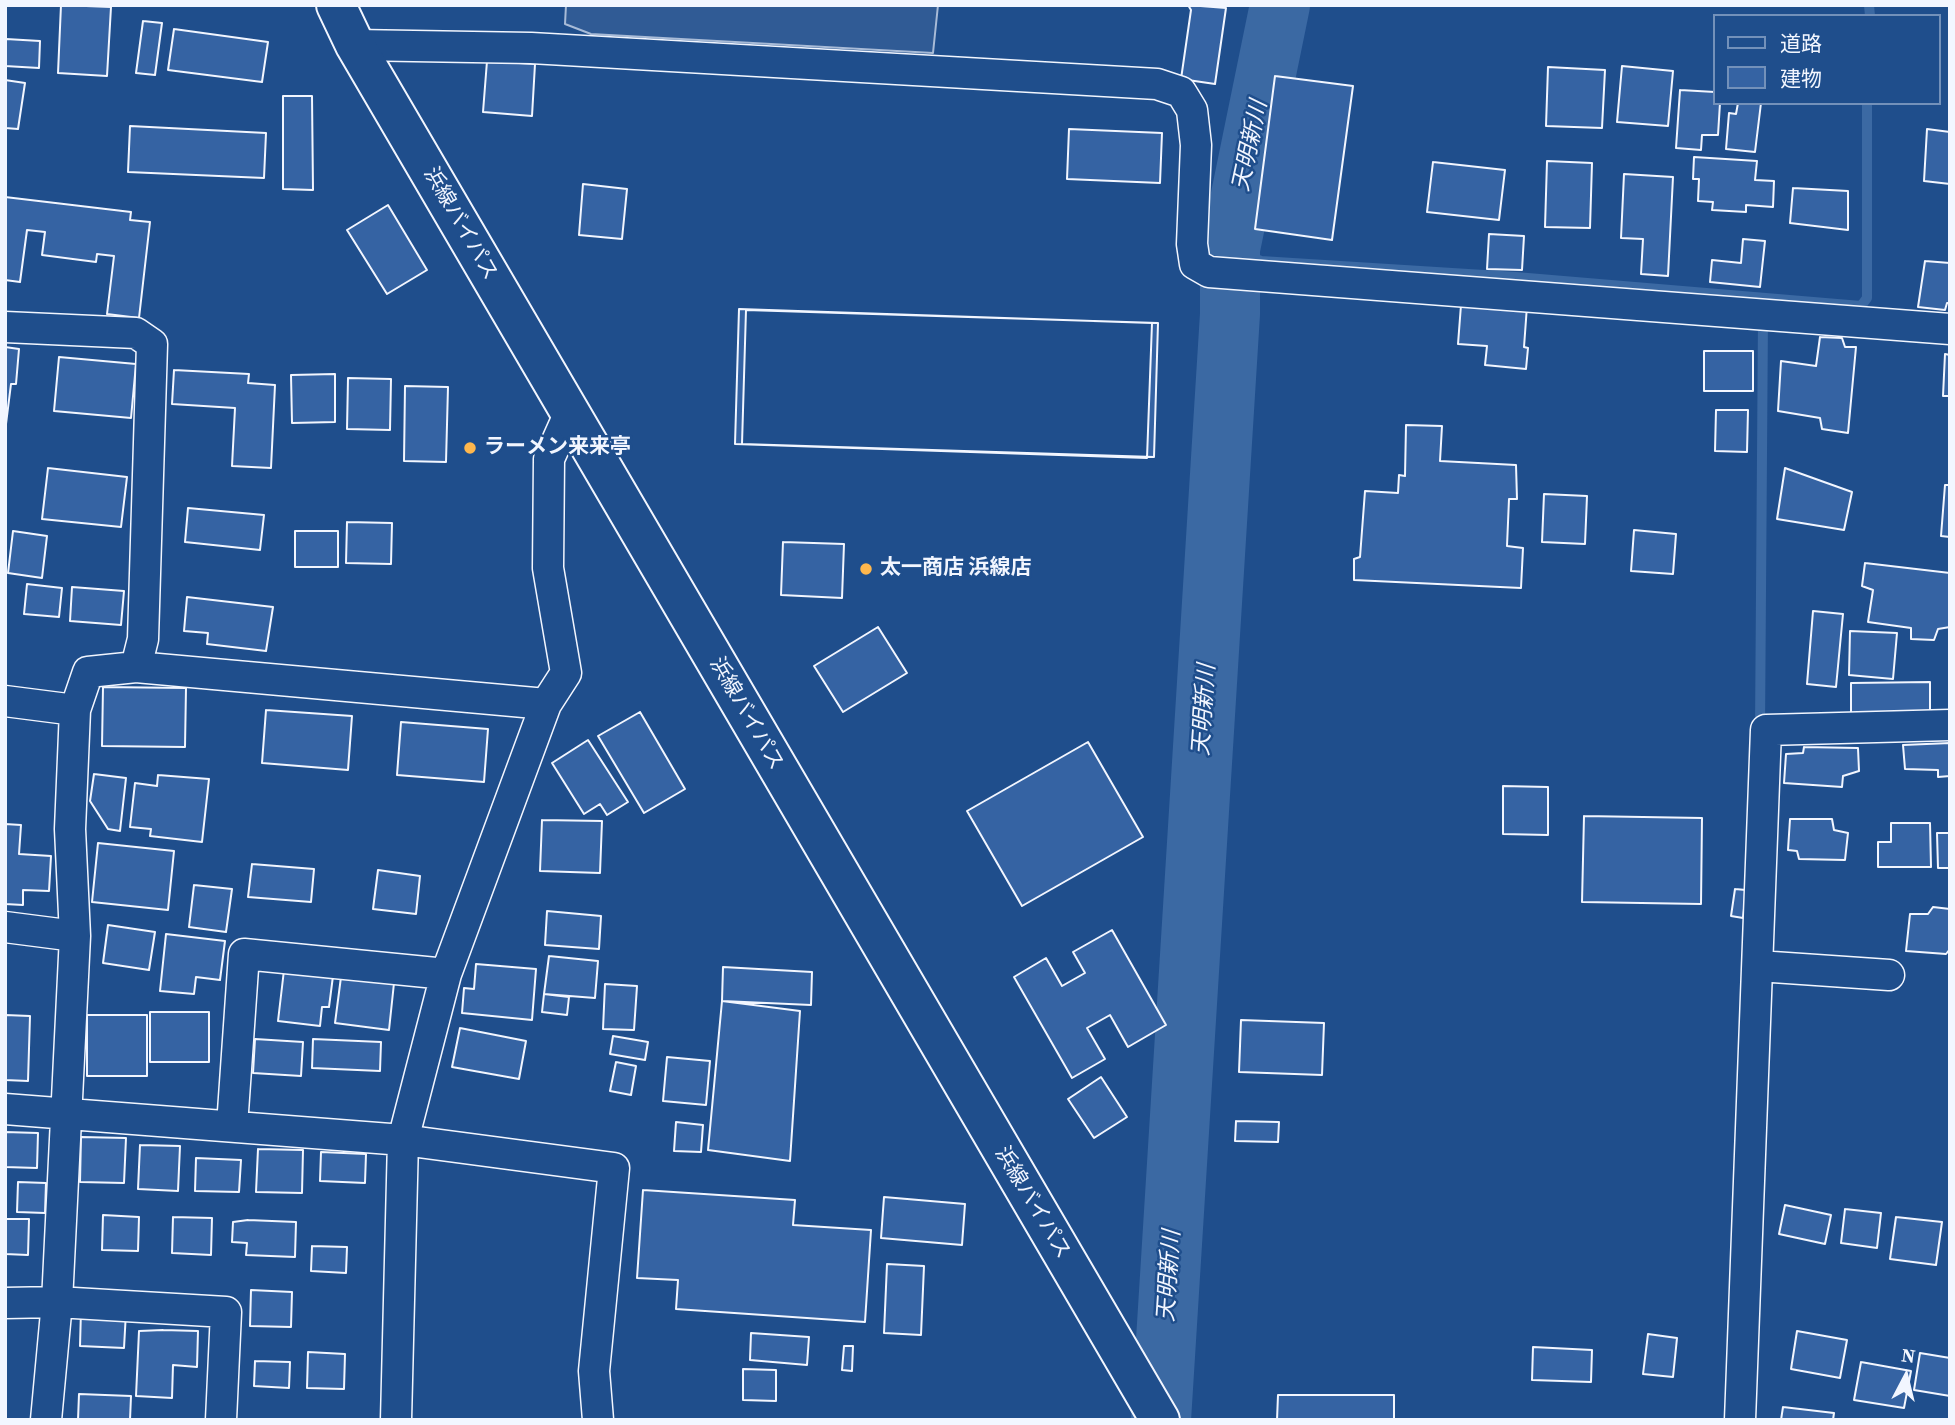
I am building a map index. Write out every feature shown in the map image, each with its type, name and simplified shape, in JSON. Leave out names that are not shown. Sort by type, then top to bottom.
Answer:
[{"type":"highway","name":"浜線バイパス","points":[[336,5],[355,45],[1160,1420]]},
{"type":"street","points":[[355,45],[531,48],[1157,84],[1181,92],[1192,110],[1196,145],[1192,244],[1195,264],[1209,272],[1950,329]]},
{"type":"street","points":[[5,327],[136,333],[152,344],[143,639],[136,667]]},
{"type":"street","points":[[396,1420],[402,1140],[446,974],[546,704],[566,673],[548,568],[549,458],[569,412]]},
{"type":"street","points":[[46,1420],[57,1302],[64,1113],[75,936],[70,829],[75,710],[88,672],[136,667],[546,704]]},
{"type":"street","points":[[5,701],[75,710]]},
{"type":"street","points":[[1740,1420],[1766,730],[1950,724]]},
{"type":"street","points":[[5,927],[75,936]]},
{"type":"street","points":[[232,1126],[244,954],[446,974]]},
{"type":"street","points":[[1758,966],[1889,975]]},
{"type":"street","points":[[5,1109],[402,1140],[614,1168],[594,1371],[598,1420]]},
{"type":"street","points":[[5,1303],[57,1302],[226,1312],[221,1420]]},
{"type":"shaded area","points":[[566,5],[938,5],[933,53],[591,34],[565,24]]},
{"type":"building","points":[[61,5],[111,7],[107,76],[58,73]]},
{"type":"building","points":[[1188,5],[1226,8],[1215,84],[1181,79],[1191,10]]},
{"type":"building","points":[[143,21],[162,23],[155,75],[136,73]]},
{"type":"building","points":[[174,29],[268,42],[262,82],[168,70]]},
{"type":"building","points":[[6,39],[40,41],[39,68],[5,66]]},
{"type":"building","points":[[487,61],[535,64],[532,116],[483,112]]},
{"type":"building","points":[[1622,66],[1673,71],[1668,126],[1617,122]]},
{"type":"building","points":[[1548,67],[1605,70],[1602,128],[1546,126]]},
{"type":"building","points":[[1275,76],[1353,86],[1332,240],[1255,229]]},
{"type":"building","points":[[5,80],[25,83],[18,129],[5,128]]},
{"type":"building","points":[[1680,90],[1714,92],[1714,105],[1720,105],[1718,135],[1702,135],[1701,150],[1676,148]]},
{"type":"building","points":[[283,96],[312,96],[313,190],[283,189]]},
{"type":"building","points":[[1738,105],[1761,105],[1755,152],[1726,149],[1729,113],[1736,114]]},
{"type":"building","points":[[130,126],[266,133],[264,178],[128,172]]},
{"type":"building","points":[[1069,129],[1162,133],[1160,183],[1067,179]]},
{"type":"building","points":[[1927,129],[1950,132],[1950,184],[1924,181]]},
{"type":"building","points":[[1694,157],[1757,161],[1755,180],[1774,181],[1773,207],[1746,205],[1746,212],[1712,210],[1713,202],[1698,201],[1699,179],[1693,179]]},
{"type":"building","points":[[1547,161],[1592,163],[1590,228],[1545,227]]},
{"type":"building","points":[[1433,162],[1505,170],[1499,220],[1427,212]]},
{"type":"building","points":[[1624,174],[1673,177],[1668,276],[1641,274],[1643,239],[1621,238]]},
{"type":"building","points":[[583,184],[627,189],[622,239],[579,235]]},
{"type":"building","points":[[1793,188],[1848,191],[1848,230],[1790,223]]},
{"type":"building","points":[[5,197],[131,212],[130,220],[150,222],[139,318],[107,314],[114,256],[97,254],[96,262],[42,255],[45,232],[27,230],[20,282],[5,280]]},
{"type":"building","points":[[388,205],[427,270],[387,294],[347,230]]},
{"type":"building","points":[[1489,234],[1524,236],[1522,270],[1487,269]]},
{"type":"building","points":[[1743,239],[1765,241],[1760,287],[1710,282],[1712,260],[1741,263]]},
{"type":"building","points":[[1925,261],[1950,263],[1950,303],[1947,303],[1945,310],[1918,307]]},
{"type":"building","points":[[1461,305],[1527,306],[1524,347],[1528,348],[1526,369],[1485,365],[1487,346],[1458,344]]},
{"type":"building","points":[[739,309],[1152,323],[1147,458],[735,444]]},
{"type":"building","points":[[746,310],[1158,323],[1154,457],[742,444]]},
{"type":"building","points":[[1820,337],[1842,338],[1845,347],[1856,347],[1848,433],[1822,429],[1820,418],[1778,411],[1781,361],[1816,366]]},
{"type":"building","points":[[5,347],[19,349],[16,384],[11,384],[6,424]]},
{"type":"building","points":[[1704,351],[1753,351],[1753,391],[1704,391]]},
{"type":"building","points":[[1945,354],[1950,355],[1950,396],[1943,396]]},
{"type":"building","points":[[59,357],[136,364],[131,418],[54,411]]},
{"type":"building","points":[[174,370],[249,374],[248,383],[275,385],[271,468],[232,466],[235,408],[172,404]]},
{"type":"building","points":[[335,374],[335,422],[292,423],[291,375]]},
{"type":"building","points":[[348,378],[391,379],[390,430],[347,429]]},
{"type":"building","points":[[405,386],[448,387],[446,462],[404,461]]},
{"type":"building","points":[[1716,410],[1748,410],[1747,452],[1715,451]]},
{"type":"building","points":[[1406,425],[1442,426],[1440,461],[1516,465],[1517,499],[1509,499],[1507,546],[1523,548],[1521,588],[1354,580],[1354,559],[1360,557],[1365,491],[1398,493],[1399,475],[1405,476]]},
{"type":"building","points":[[48,468],[127,477],[121,527],[42,519]]},
{"type":"building","points":[[1785,468],[1852,492],[1844,530],[1777,519]]},
{"type":"building","points":[[1945,485],[1950,485],[1950,537],[1941,536]]},
{"type":"building","points":[[1544,494],[1587,496],[1585,544],[1542,542]]},
{"type":"building","points":[[188,508],[264,515],[260,550],[185,542]]},
{"type":"building","points":[[347,522],[392,523],[391,564],[346,563]]},
{"type":"building","points":[[1634,530],[1676,534],[1673,574],[1631,571]]},
{"type":"building","points":[[13,531],[47,536],[42,578],[8,573]]},
{"type":"building","points":[[295,531],[338,531],[338,567],[295,567]]},
{"type":"building","points":[[783,542],[844,544],[842,598],[781,595]]},
{"type":"building","points":[[1865,563],[1950,573],[1950,627],[1938,629],[1934,640],[1911,639],[1911,628],[1868,622],[1873,590],[1862,586]]},
{"type":"building","points":[[27,584],[62,588],[59,617],[24,614]]},
{"type":"building","points":[[72,587],[124,591],[121,625],[70,621]]},
{"type":"building","points":[[187,597],[273,607],[266,651],[207,644],[208,633],[184,631]]},
{"type":"building","points":[[1813,611],[1843,614],[1836,687],[1807,684]]},
{"type":"building","points":[[878,627],[907,673],[843,712],[814,666]]},
{"type":"building","points":[[1850,631],[1897,633],[1893,679],[1849,675]]},
{"type":"building","points":[[1930,682],[1930,718],[1851,715],[1851,683]]},
{"type":"building","points":[[103,687],[186,688],[185,747],[102,746]]},
{"type":"building","points":[[266,710],[352,716],[348,770],[262,763]]},
{"type":"building","points":[[640,712],[685,789],[644,813],[598,736]]},
{"type":"building","points":[[401,722],[488,729],[484,782],[397,775]]},
{"type":"building","points":[[588,740],[628,802],[607,815],[600,804],[584,814],[552,763]]},
{"type":"building","points":[[1088,742],[1143,837],[1022,906],[967,811]]},
{"type":"building","points":[[1950,743],[1950,776],[1938,777],[1938,770],[1905,769],[1903,745]]},
{"type":"building","points":[[1804,747],[1858,748],[1859,771],[1843,776],[1842,787],[1784,783],[1786,754],[1803,753]]},
{"type":"building","points":[[94,774],[126,778],[120,831],[108,829],[90,801]]},
{"type":"building","points":[[158,775],[209,779],[202,842],[150,836],[151,829],[130,827],[135,783],[157,786]]},
{"type":"building","points":[[1503,786],[1548,787],[1548,835],[1503,834]]},
{"type":"building","points":[[1584,816],[1702,818],[1701,904],[1582,902]]},
{"type":"building","points":[[1790,819],[1832,819],[1834,830],[1848,833],[1845,860],[1799,859],[1797,851],[1788,850]]},
{"type":"building","points":[[542,820],[602,821],[600,873],[540,871]]},
{"type":"building","points":[[1891,823],[1930,823],[1931,867],[1878,867],[1878,842],[1891,842]]},
{"type":"building","points":[[5,824],[21,825],[19,854],[51,856],[49,891],[23,890],[23,905],[5,904]]},
{"type":"building","points":[[1937,833],[1950,833],[1950,868],[1938,868]]},
{"type":"building","points":[[98,843],[174,851],[168,910],[92,902]]},
{"type":"building","points":[[252,864],[314,869],[311,902],[248,897]]},
{"type":"building","points":[[378,870],[420,876],[416,914],[373,909]]},
{"type":"building","points":[[194,885],[232,889],[226,932],[189,927]]},
{"type":"building","points":[[1735,889],[1746,890],[1743,918],[1731,916]]},
{"type":"building","points":[[1933,907],[1950,909],[1950,949],[1946,954],[1906,951],[1910,914],[1928,914]]},
{"type":"building","points":[[547,911],[601,916],[599,949],[545,945]]},
{"type":"building","points":[[108,925],[155,932],[149,970],[103,963]]},
{"type":"building","points":[[1112,930],[1166,1025],[1128,1047],[1110,1015],[1087,1028],[1105,1059],[1072,1078],[1014,977],[1046,958],[1062,986],[1085,973],[1073,952]]},
{"type":"building","points":[[166,934],[225,941],[220,980],[196,977],[194,994],[160,991]]},
{"type":"building","points":[[549,956],[598,961],[595,998],[544,994]]},
{"type":"building","points":[[476,964],[536,969],[532,1020],[462,1013],[464,988],[474,989]]},
{"type":"building","points":[[723,967],[812,972],[811,1005],[722,1001]]},
{"type":"building","points":[[284,970],[333,976],[329,1007],[322,1007],[320,1026],[278,1021]]},
{"type":"building","points":[[341,977],[394,983],[389,1030],[335,1023]]},
{"type":"building","points":[[605,984],[637,986],[634,1030],[603,1029]]},
{"type":"building","points":[[544,994],[569,997],[567,1015],[542,1012]]},
{"type":"building","points":[[722,1001],[800,1011],[790,1161],[708,1150]]},
{"type":"building","points":[[150,1012],[209,1012],[209,1062],[150,1062]]},
{"type":"building","points":[[5,1015],[30,1016],[28,1081],[5,1080]]},
{"type":"building","points":[[87,1015],[147,1015],[147,1076],[87,1076]]},
{"type":"building","points":[[1241,1020],[1324,1023],[1322,1075],[1239,1072]]},
{"type":"building","points":[[460,1028],[526,1041],[519,1079],[452,1067]]},
{"type":"building","points":[[613,1036],[648,1042],[645,1060],[610,1054]]},
{"type":"building","points":[[255,1039],[303,1042],[301,1076],[253,1073]]},
{"type":"building","points":[[313,1039],[381,1042],[380,1071],[312,1068]]},
{"type":"building","points":[[667,1057],[710,1061],[706,1105],[663,1101]]},
{"type":"building","points":[[616,1062],[636,1066],[631,1095],[610,1091]]},
{"type":"building","points":[[1101,1077],[1127,1117],[1094,1138],[1068,1099]]},
{"type":"building","points":[[1236,1121],[1279,1122],[1278,1142],[1235,1141]]},
{"type":"building","points":[[676,1122],[703,1125],[701,1152],[674,1151]]},
{"type":"building","points":[[5,1132],[38,1133],[37,1168],[5,1167]]},
{"type":"building","points":[[81,1137],[126,1138],[124,1183],[80,1182]]},
{"type":"building","points":[[140,1145],[180,1146],[178,1191],[138,1189]]},
{"type":"building","points":[[258,1149],[303,1150],[302,1193],[256,1192]]},
{"type":"building","points":[[321,1152],[366,1154],[365,1183],[320,1181]]},
{"type":"building","points":[[196,1158],[241,1160],[239,1192],[195,1191]]},
{"type":"building","points":[[18,1182],[46,1183],[45,1213],[17,1212]]},
{"type":"building","points":[[643,1190],[795,1200],[793,1225],[871,1230],[865,1322],[676,1309],[678,1280],[637,1278]]},
{"type":"building","points":[[884,1197],[965,1204],[962,1245],[881,1238]]},
{"type":"building","points":[[1785,1205],[1831,1215],[1825,1244],[1779,1234]]},
{"type":"building","points":[[1845,1209],[1881,1213],[1877,1248],[1841,1243]]},
{"type":"building","points":[[103,1215],[139,1217],[138,1251],[102,1250]]},
{"type":"building","points":[[173,1217],[212,1218],[211,1255],[172,1253]]},
{"type":"building","points":[[1896,1217],[1942,1222],[1936,1265],[1890,1259]]},
{"type":"building","points":[[5,1219],[29,1219],[28,1255],[5,1254]]},
{"type":"building","points":[[233,1222],[296,1222],[295,1257],[246,1255],[247,1243],[232,1242]]},
{"type":"building","points":[[312,1246],[347,1247],[346,1273],[311,1271]]},
{"type":"building","points":[[887,1264],[924,1266],[921,1335],[884,1333]]},
{"type":"building","points":[[251,1290],[292,1292],[291,1327],[250,1326]]},
{"type":"building","points":[[81,1310],[126,1312],[124,1348],[80,1346]]},
{"type":"building","points":[[139,1331],[198,1331],[197,1367],[173,1365],[172,1398],[136,1396]]},
{"type":"building","points":[[1797,1331],[1847,1340],[1840,1378],[1791,1369]]},
{"type":"building","points":[[751,1333],[809,1337],[807,1365],[750,1360]]},
{"type":"building","points":[[1648,1334],[1677,1338],[1673,1377],[1643,1374]]},
{"type":"building","points":[[844,1346],[853,1346],[852,1371],[842,1370]]},
{"type":"building","points":[[1533,1347],[1592,1350],[1591,1382],[1532,1380]]},
{"type":"building","points":[[308,1352],[345,1354],[344,1389],[307,1388]]},
{"type":"building","points":[[1920,1353],[1950,1358],[1950,1396],[1914,1390]]},
{"type":"building","points":[[255,1361],[290,1362],[289,1388],[254,1386]]},
{"type":"building","points":[[1861,1362],[1911,1371],[1904,1408],[1854,1400]]},
{"type":"building","points":[[743,1369],[776,1370],[776,1401],[743,1400]]},
{"type":"building","points":[[79,1394],[131,1396],[130,1420],[78,1420]]},
{"type":"building","points":[[1278,1395],[1394,1395],[1394,1420],[1277,1420]]},
{"type":"building","points":[[1783,1407],[1834,1413],[1833,1420],[1781,1420]]},
{"type":"waterway","name":"天明新川","points":[[1161,1420],[1230,314],[1230,249],[1280,5]]},
{"type":"waterway","points":[[1869,5],[1870,14]]},
{"type":"waterway","points":[[1230,249],[1261,261],[1516,277],[1861,306],[1867,298],[1867,105]]},
{"type":"waterway","points":[[1760,729],[1763,317]]},
{"type":"place","name":"ラーメン来来亭","points":[[470,448]]},
{"type":"place","name":"太一商店 浜線店","points":[[866,569]]}]
